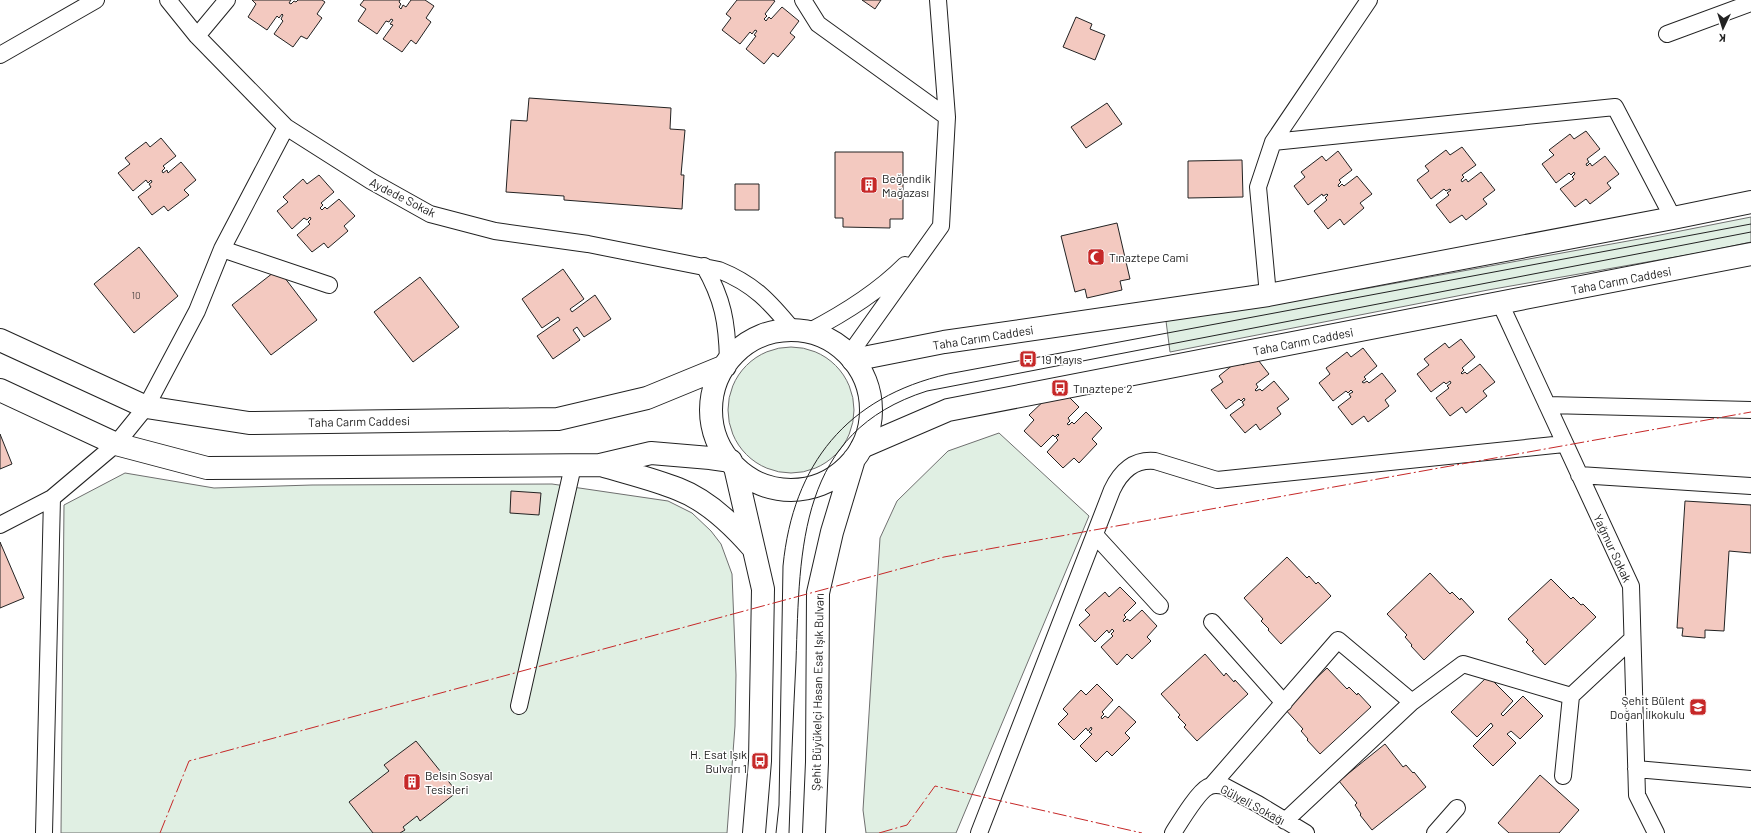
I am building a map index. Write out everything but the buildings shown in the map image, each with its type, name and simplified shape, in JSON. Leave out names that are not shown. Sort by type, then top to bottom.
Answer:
[{"type":"main road","name":"Taha Carım Caddesi","points":[[851,357],[1268,295],[1751,202]]},
{"type":"main road","name":"Taha Carım Caddesi","points":[[858,453],[948,410],[1751,254]]},
{"type":"main road","points":[[801,331],[779,331],[764,334],[751,340],[739,349],[727,363],[715,386],[712,400],[711,415],[713,429],[718,443],[733,464],[747,476],[760,483],[774,487],[792,489],[818,485],[831,479],[843,470],[858,453]]},
{"type":"main road","name":"Şehit Büyükelçi Hasan Esat Işık Bulvarı","points":[[801,331],[822,336],[835,343],[851,357],[864,376],[869,390],[871,404],[869,426],[858,453],[832,532],[818,593],[817,762],[814,833]]},
{"type":"main road","name":"Taha Carım Caddesi","points":[[0,340],[146,407],[249,423],[558,419],[647,398],[727,363]]},
{"type":"main road","points":[[0,390],[116,444],[207,468],[573,466],[600,465],[651,453],[710,458],[733,464]]},
{"type":"main road","points":[[733,464],[763,589],[760,761],[754,833]]},
{"type":"main road","points":[[600,465],[679,489],[700,501],[719,515],[737,530],[753,548]]},
{"type":"street","points":[[0,55],[96,0]]},
{"type":"street","name":"Aydede Sokak","points":[[168,0],[197,36],[286,127],[371,181],[430,214],[495,230],[588,244],[704,266],[734,276],[748,284],[801,331]]},
{"type":"street","points":[[197,36],[227,0]]},
{"type":"street","points":[[803,0],[818,24],[947,117]]},
{"type":"street","points":[[851,357],[941,226],[947,117],[938,0]]},
{"type":"street","points":[[1268,295],[1258,187],[1273,142],[1369,0]]},
{"type":"street","points":[[1667,34],[1751,3]]},
{"type":"street","points":[[1273,142],[1615,107],[1673,218]]},
{"type":"street","points":[[0,525],[52,498],[116,444],[146,407],[197,311],[222,249],[286,127]]},
{"type":"street","points":[[801,331],[836,317],[873,293],[898,273],[921,250],[941,226]]},
{"type":"street","points":[[222,249],[329,285]]},
{"type":"street","points":[[704,266],[715,287],[725,315],[727,363]]},
{"type":"street","name":"Yağmur Sokak","points":[[1500,303],[1631,586],[1637,795],[1656,833]]},
{"type":"street","points":[[1546,405],[1751,410]]},
{"type":"street","points":[[979,833],[1116,483],[1126,469],[1140,461],[1155,460],[1217,480],[1564,444]]},
{"type":"street","points":[[519,706],[573,466]]},
{"type":"street","points":[[1579,475],[1751,486]]},
{"type":"street","points":[[44,833],[52,498]]},
{"type":"street","points":[[1095,535],[1160,606]]},
{"type":"street","points":[[1212,622],[1284,703]]},
{"type":"street","points":[[1563,776],[1571,696],[1632,639]]},
{"type":"street","points":[[1212,785],[1338,640],[1412,702]]},
{"type":"street","points":[[1285,821],[1412,702],[1463,664],[1571,696]]},
{"type":"street","points":[[1636,769],[1751,780]]},
{"type":"street","name":"Gülyeli Sokağı","points":[[1173,833],[1202,791],[1212,785],[1224,786],[1306,833]]},
{"type":"street","points":[[1435,833],[1457,808]]},
{"type":"green space","points":[[1751,217],[1751,242],[1704,252],[1488,290],[1170,352],[1166,321],[1369,288],[1650,237]]},
{"type":"green space","points":[[791,347],[803,348],[815,352],[831,361],[840,370],[849,386],[853,398],[853,422],[849,434],[840,450],[831,459],[815,468],[803,472],[791,473],[779,472],[767,468],[751,459],[742,450],[733,434],[729,422],[728,410],[729,398],[733,386],[742,370],[751,361],[767,352],[779,348]]},
{"type":"green space","points":[[999,433],[1089,516],[956,833],[866,833],[863,810],[880,538],[897,501],[948,451]]},
{"type":"green space","points":[[125,473],[214,488],[312,485],[552,484],[668,501],[692,513],[711,531],[721,544],[732,574],[736,675],[735,726],[727,833],[61,833],[64,505]]},
{"type":"tram line","points":[[776,833],[779,805],[783,566],[789,529],[799,496],[813,466],[831,440],[854,418],[881,399],[912,385],[948,374],[1751,224]]},
{"type":"tram line","points":[[789,833],[797,618],[805,536],[815,499],[830,464],[853,434],[884,410],[927,391],[1751,232]]},
{"type":"power","points":[[160,833],[189,761],[944,557],[1751,412]]},
{"type":"power","points":[[879,833],[907,825],[935,786],[1142,833]]},
{"type":"place","name":"Beğendik Mağazası","points":[[869,185]]},
{"type":"place","name":"Tınaztepe Cami","points":[[1096,257]]},
{"type":"place","name":"19 Mayıs","points":[[1028,359]]},
{"type":"place","name":"Tınaztepe 2","points":[[1060,388]]},
{"type":"place","name":"Şehit Bülent Doğan İlkokulu","points":[[1698,707]]},
{"type":"place","name":"H. Esat Işık Bulvarı 1","points":[[760,761]]},
{"type":"place","name":"Belsin Sosyal Tesisleri","points":[[412,782]]}]
